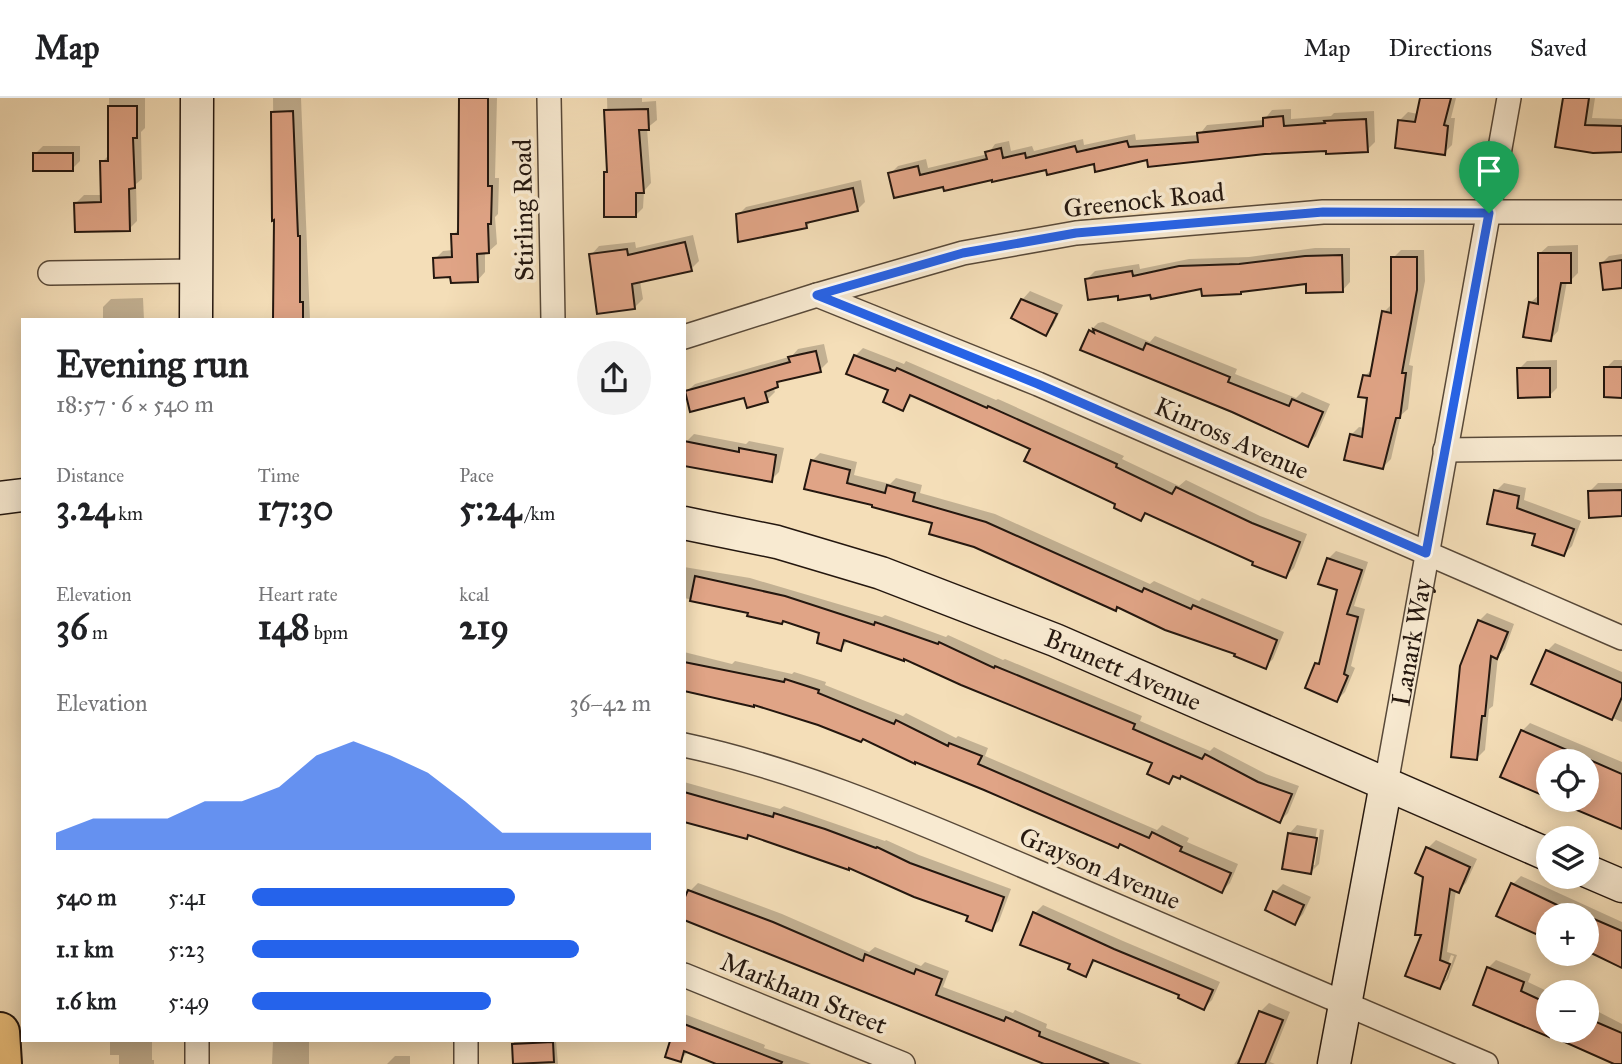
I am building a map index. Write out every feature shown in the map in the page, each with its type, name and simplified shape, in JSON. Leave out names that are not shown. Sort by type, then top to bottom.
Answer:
[{"type":"highway","points":[[0,1032],[2,1064]]},
{"type":"street","points":[[196,318],[197,98]]},
{"type":"street","name":"Stirling Road","points":[[548,98],[553,318]]},
{"type":"street","name":"Lanark Way","points":[[1334,1064],[1509,98]]},
{"type":"street","name":"Greenock Road","points":[[686,336],[963,253],[1076,233],[1323,212],[1622,212]]},
{"type":"street","points":[[50,272],[195,271]]},
{"type":"street","name":"Kinross Avenue","points":[[817,295],[1038,384],[1622,638]]},
{"type":"street","points":[[1445,450],[1622,449]]},
{"type":"street","points":[[0,498],[21,495]]},
{"type":"street","name":"Brunett Avenue","points":[[686,523],[777,542],[881,573],[1055,640],[1536,849]]},
{"type":"street","name":"Grayson Avenue","points":[[686,746],[714,752],[862,798],[1486,1064]]},
{"type":"street","points":[[1599,876],[1622,886]]},
{"type":"street","name":"Markham Street","points":[[686,976],[903,1064]]},
{"type":"street","points":[[197,1042],[197,1064]]},
{"type":"street","points":[[466,1042],[466,1064]]},
{"type":"building","points":[[459,98],[488,98],[491,224],[488,224],[489,253],[477,254],[478,282],[451,283],[450,277],[434,278],[433,258],[452,257],[451,234],[458,234]]},
{"type":"building","points":[[1420,98],[1451,98],[1444,125],[1448,126],[1445,155],[1395,148],[1398,120],[1415,122]]},
{"type":"building","points":[[1563,98],[1589,98],[1585,125],[1622,126],[1622,152],[1593,153],[1555,147]]},
{"type":"building","points":[[108,106],[137,106],[137,138],[133,138],[135,188],[129,189],[130,231],[75,232],[74,203],[101,202],[100,161],[108,161]]},
{"type":"building","points":[[648,109],[649,130],[639,130],[644,193],[636,193],[636,217],[604,217],[604,172],[607,172],[604,110]]},
{"type":"building","points":[[293,111],[300,236],[300,302],[303,302],[303,318],[273,318],[271,112]]},
{"type":"building","points":[[1283,116],[1284,126],[1366,119],[1368,152],[1265,154],[1148,167],[1147,160],[1095,172],[1094,164],[1047,175],[1046,170],[944,191],[943,187],[894,198],[888,173],[918,166],[920,175],[987,159],[985,152],[1001,148],[1003,158],[1025,153],[1026,158],[1075,146],[1077,152],[1127,141],[1129,147],[1198,142],[1197,133],[1263,126],[1263,118]]},
{"type":"building","points":[[33,153],[73,153],[73,171],[33,171]]},
{"type":"building","points":[[853,188],[858,211],[806,223],[807,228],[738,242],[736,214]]},
{"type":"building","points":[[685,242],[692,271],[632,284],[635,309],[597,314],[589,254],[627,249],[628,255]]},
{"type":"building","points":[[1538,253],[1571,253],[1571,283],[1561,283],[1551,341],[1523,337],[1529,302],[1538,304]]},
{"type":"building","points":[[1342,255],[1343,292],[1306,293],[1306,284],[1241,294],[1202,296],[1201,289],[1151,299],[1150,295],[1118,300],[1118,296],[1088,300],[1085,279],[1132,271],[1133,276],[1179,266]]},
{"type":"building","points":[[1391,257],[1417,257],[1417,290],[1402,373],[1406,373],[1400,418],[1396,418],[1383,469],[1344,460],[1350,434],[1362,437],[1367,398],[1358,397],[1363,375],[1370,376],[1382,311],[1391,313]]},
{"type":"building","points":[[1622,260],[1622,288],[1603,290],[1600,263]]},
{"type":"building","points":[[1021,299],[1057,314],[1046,336],[1011,318]]},
{"type":"building","points":[[1093,329],[1143,350],[1146,343],[1230,377],[1228,382],[1289,406],[1292,399],[1323,412],[1308,447],[1232,412],[1080,350],[1089,330],[1094,333]]},
{"type":"building","points":[[816,351],[821,372],[777,382],[778,387],[765,392],[768,402],[747,408],[744,398],[690,412],[686,391],[790,362],[788,357]]},
{"type":"building","points":[[854,355],[895,371],[897,368],[987,408],[988,406],[1117,464],[1116,467],[1172,494],[1176,487],[1300,542],[1286,578],[1252,565],[1253,562],[1145,513],[1141,521],[1114,508],[1115,504],[1024,461],[1030,449],[910,395],[903,411],[883,402],[888,390],[846,374]]},
{"type":"building","points":[[1604,367],[1622,367],[1622,398],[1604,397]]},
{"type":"building","points":[[1517,368],[1550,368],[1550,397],[1518,398]]},
{"type":"building","points":[[686,441],[739,452],[739,448],[776,455],[772,482],[686,466]]},
{"type":"building","points":[[811,460],[850,470],[847,483],[885,493],[887,485],[915,493],[913,501],[986,522],[1142,592],[1144,588],[1191,609],[1193,605],[1277,640],[1266,669],[1234,656],[1235,654],[1165,630],[1117,607],[1116,611],[974,547],[929,534],[932,523],[804,489]]},
{"type":"building","points":[[1494,490],[1519,496],[1517,508],[1574,529],[1564,556],[1532,545],[1535,534],[1487,524]]},
{"type":"building","points":[[1622,490],[1622,516],[1589,518],[1588,491]]},
{"type":"building","points":[[1327,558],[1362,570],[1347,614],[1358,617],[1344,674],[1348,676],[1337,702],[1305,688],[1315,663],[1319,664],[1337,590],[1318,584]]},
{"type":"building","points":[[695,576],[785,596],[874,625],[875,622],[938,644],[939,642],[994,668],[995,666],[1135,724],[1133,729],[1202,759],[1205,754],[1258,782],[1292,794],[1280,823],[1181,776],[1180,779],[1173,776],[1169,784],[1147,774],[1152,763],[904,659],[844,640],[841,651],[817,643],[819,633],[783,621],[782,624],[747,616],[748,613],[690,601]]},
{"type":"building","points":[[1478,620],[1508,632],[1497,659],[1491,656],[1477,760],[1451,757],[1460,666]]},
{"type":"building","points":[[1546,650],[1622,683],[1622,697],[1612,720],[1531,684]]},
{"type":"building","points":[[686,662],[784,682],[785,679],[819,690],[818,693],[894,724],[896,720],[948,746],[949,743],[982,756],[978,764],[1149,838],[1152,832],[1182,847],[1180,851],[1231,873],[1222,893],[1120,844],[1118,848],[984,790],[915,764],[863,739],[861,742],[818,725],[686,691]]},
{"type":"building","points":[[1521,730],[1565,749],[1536,749],[1536,792],[1500,777]]},
{"type":"building","points":[[1599,764],[1622,774],[1622,829],[1582,812],[1599,812]]},
{"type":"building","points":[[686,793],[773,817],[774,813],[825,829],[1004,897],[992,931],[966,921],[968,916],[914,897],[849,868],[748,835],[747,839],[686,823]]},
{"type":"building","points":[[1288,833],[1317,838],[1311,874],[1282,869]]},
{"type":"building","points":[[1426,847],[1470,867],[1459,893],[1450,889],[1440,960],[1450,964],[1440,989],[1405,976],[1421,935],[1415,935],[1423,877],[1415,873]]},
{"type":"building","points":[[1511,883],[1553,903],[1536,903],[1536,934],[1496,916]]},
{"type":"building","points":[[688,890],[773,922],[863,961],[865,954],[914,974],[916,969],[942,979],[936,995],[1004,1021],[1006,1017],[1040,1032],[1039,1036],[1109,1064],[1044,1064],[686,921]]},
{"type":"building","points":[[1273,891],[1304,905],[1295,925],[1265,910]]},
{"type":"building","points":[[1033,912],[1213,990],[1204,1010],[1178,998],[1179,995],[1093,960],[1086,977],[1068,969],[1070,964],[1020,945]]},
{"type":"building","points":[[1599,921],[1622,931],[1622,968],[1599,957]]},
{"type":"building","points":[[1487,967],[1524,982],[1521,991],[1536,998],[1536,1032],[1473,1005]]},
{"type":"building","points":[[1259,1011],[1283,1020],[1265,1064],[1238,1064]]},
{"type":"building","points":[[1599,1023],[1622,1033],[1622,1064],[1614,1064],[1567,1043],[1599,1043]]},
{"type":"building","points":[[686,1025],[782,1062],[716,1064],[684,1051],[681,1062],[665,1057],[670,1042],[686,1042]]},
{"type":"building","points":[[553,1042],[554,1062],[513,1064],[512,1044]]},
{"type":"route","points":[[1323,212],[1489,213],[1426,553],[1038,384],[817,295],[963,253],[1076,233],[1323,212]]}]
